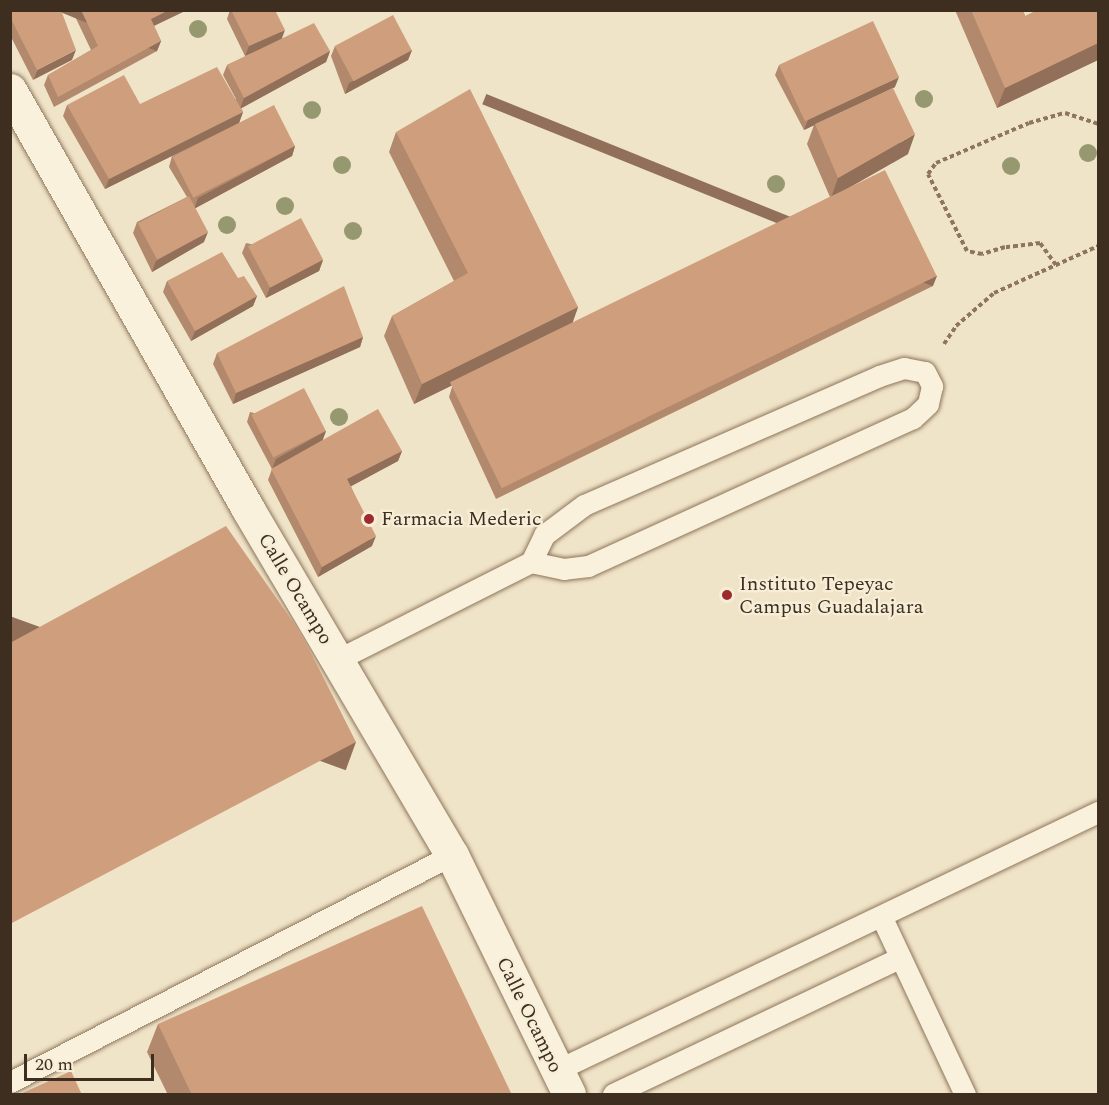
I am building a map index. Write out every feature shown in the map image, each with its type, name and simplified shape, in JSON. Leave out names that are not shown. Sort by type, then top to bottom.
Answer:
[{"type":"street","name":"Calle Ocampo","points":[[15,107],[452,855],[562,1083]]},
{"type":"lane","points":[[337,660],[531,562],[544,536],[584,505],[879,376],[904,368],[925,372],[932,386],[928,404],[913,418],[588,566],[564,569],[531,562]]},
{"type":"lane","points":[[562,1083],[882,918],[1098,812]]},
{"type":"lane","points":[[10,1082],[452,855]]},
{"type":"lane","points":[[882,918],[965,1095]]},
{"type":"lane","points":[[613,1095],[900,958]]},
{"type":"path","points":[[1056,265],[1040,243],[1005,246],[982,254],[967,251],[928,174],[936,163],[1029,123],[1065,113],[1098,124]]},
{"type":"path","points":[[925,372],[956,326],[994,293],[1098,246]]},
{"type":"building","points":[[10,10],[61,10],[76,50],[37,70],[10,17]]},
{"type":"building","points":[[81,10],[169,10],[151,19],[161,41],[58,97],[48,75],[98,46]]},
{"type":"building","points":[[231,10],[275,10],[285,30],[249,46]]},
{"type":"building","points":[[971,10],[1023,10],[1025,16],[1037,10],[1098,10],[1098,43],[1005,88]]},
{"type":"building","points":[[393,15],[412,50],[354,81],[335,46]]},
{"type":"building","points":[[873,21],[899,77],[805,121],[779,65]]},
{"type":"building","points":[[314,23],[330,51],[244,98],[227,65]]},
{"type":"building","points":[[217,67],[243,112],[109,179],[67,105],[124,75],[140,104]]},
{"type":"building","points":[[893,88],[915,134],[838,178],[815,124]]},
{"type":"building","points":[[470,89],[578,307],[422,384],[392,316],[468,273],[396,132]]},
{"type":"building","points":[[274,105],[295,146],[193,198],[172,157]]},
{"type":"building","points":[[885,170],[937,276],[502,488],[450,382]]},
{"type":"building","points":[[189,196],[208,232],[157,259],[138,223]]},
{"type":"building","points":[[301,218],[323,259],[270,288],[248,246]]},
{"type":"building","points":[[222,252],[238,278],[244,276],[257,296],[195,331],[167,281]]},
{"type":"building","points":[[344,286],[363,337],[236,393],[217,353]]},
{"type":"building","points":[[304,388],[326,431],[273,458],[251,415]]},
{"type":"building","points":[[378,409],[402,451],[347,479],[376,536],[322,567],[271,469]]},
{"type":"building","points":[[226,526],[301,633],[356,742],[10,924],[10,643]]},
{"type":"building","points":[[422,906],[512,1095],[192,1095],[158,1024]]},
{"type":"building","points":[[71,1071],[82,1095],[18,1095]]},
{"type":"place","name":"Farmacia Mederic","points":[[369,519]]},
{"type":"place","name":"Instituto Tepeyac Campus Guadalajara","points":[[727,595]]}]
